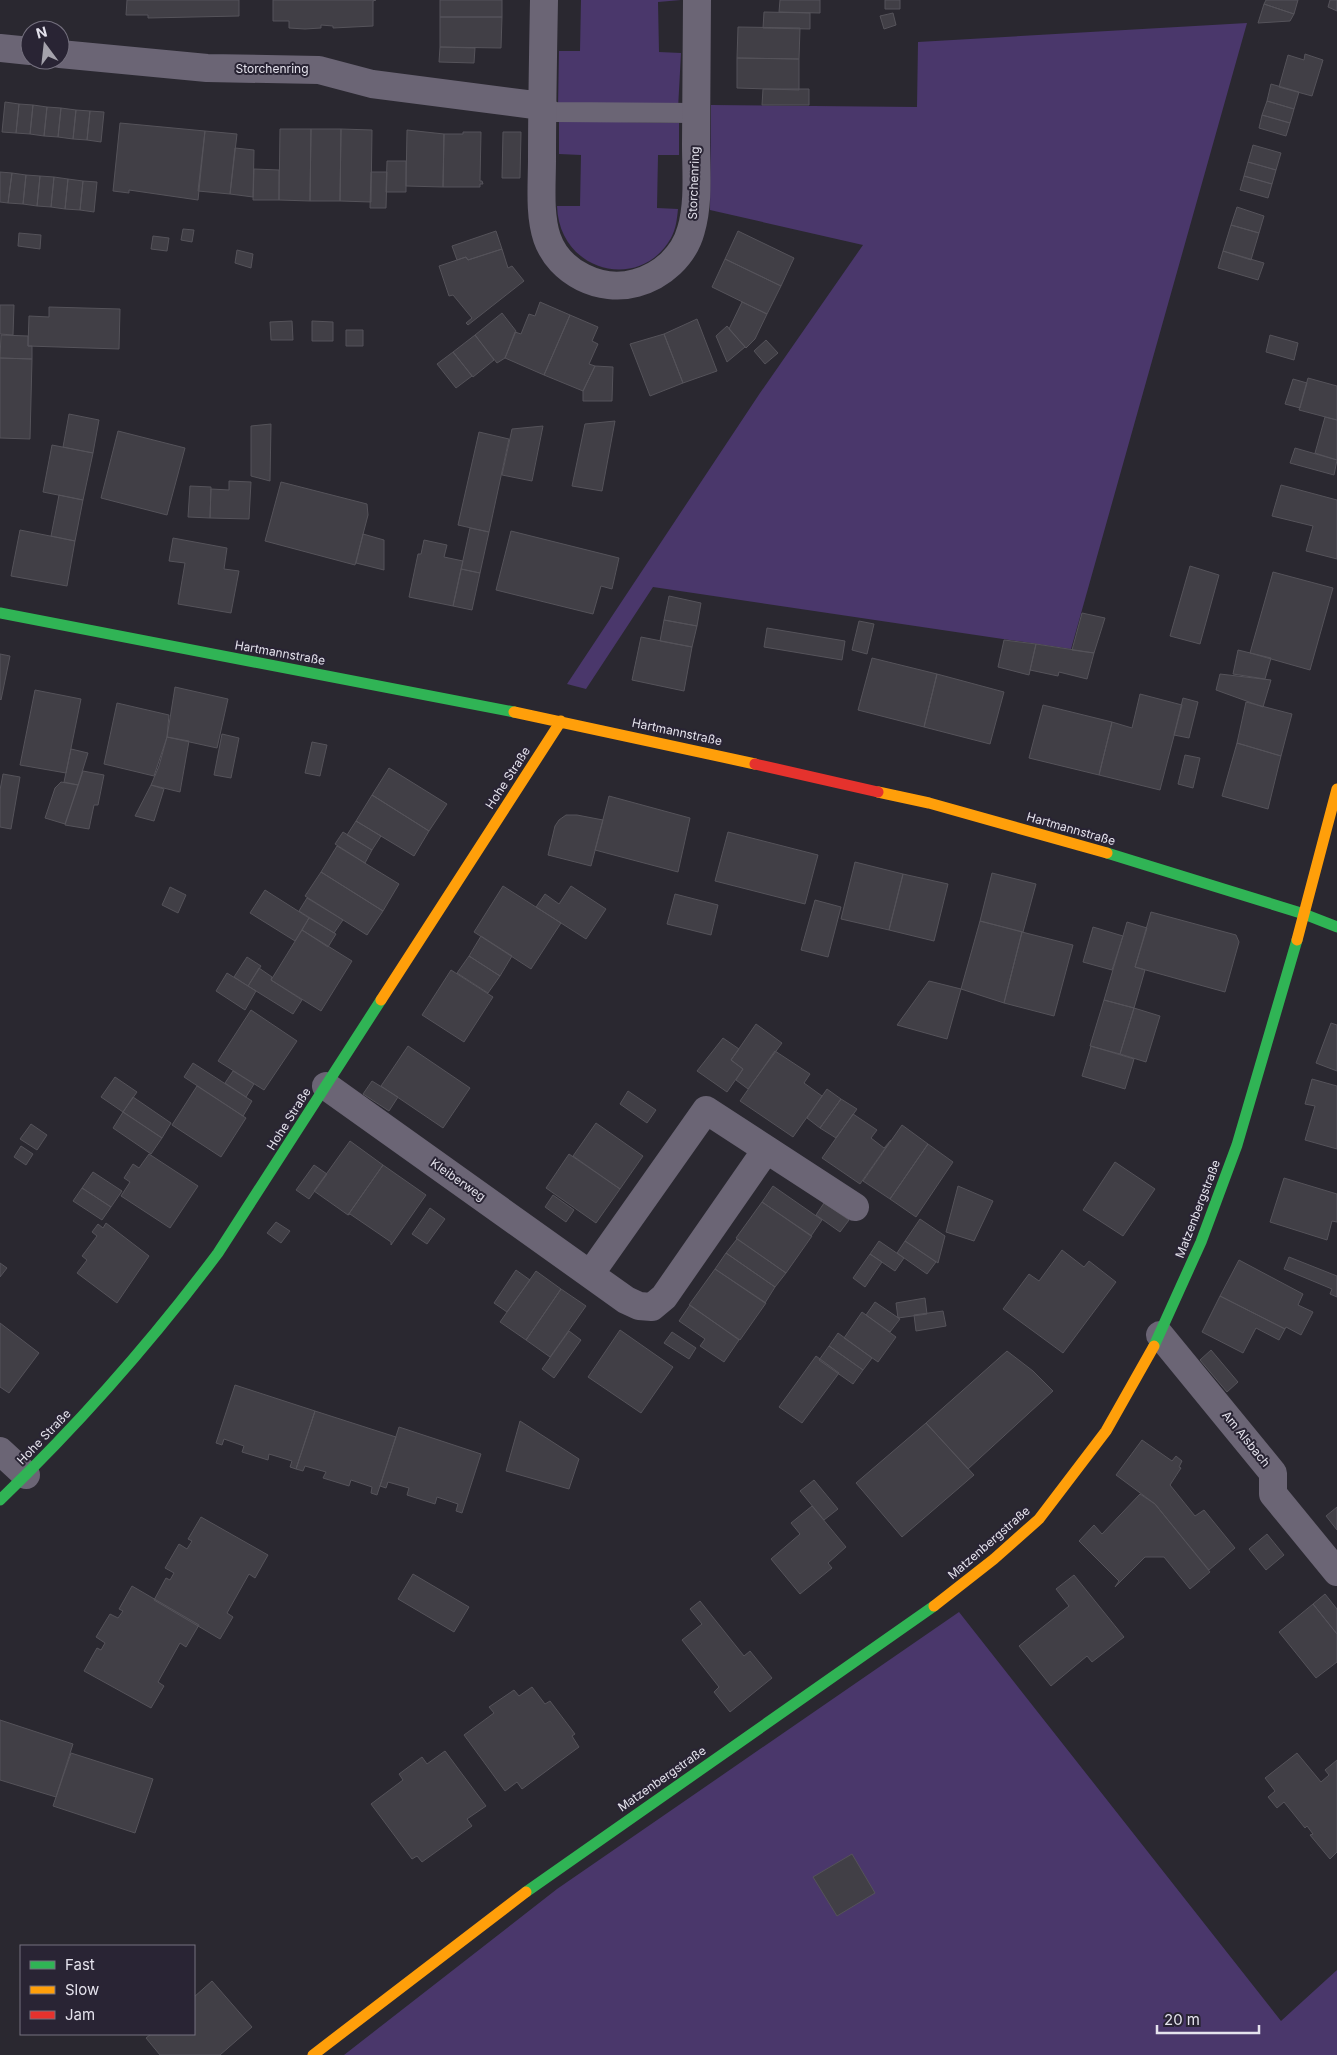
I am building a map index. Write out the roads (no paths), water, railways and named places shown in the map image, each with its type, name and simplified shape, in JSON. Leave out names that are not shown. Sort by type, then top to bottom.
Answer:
[{"type":"street","name":"Storchenring","points":[[544,0],[542,200],[546,236],[556,257],[563,264],[581,277],[613,285],[634,284],[656,274],[674,260],[687,242],[694,210],[697,0]]},
{"type":"street","points":[[0,48],[20,50]]},
{"type":"street","name":"Storchenring","points":[[70,55],[207,68],[319,70],[372,84],[542,106]]},
{"type":"street","name":"Hartmannstraße","points":[[0,613],[561,721],[929,803],[1120,857],[1304,914],[1337,927]]},
{"type":"street","name":"Hohe Straße","points":[[0,1500],[109,1390],[169,1319],[256,1196],[561,721]]},
{"type":"street","name":"Matzenbergstraße","points":[[313,2055],[549,1875],[947,1597],[1039,1519],[1106,1431],[1160,1335],[1201,1242],[1237,1145],[1304,914],[1337,788]]},
{"type":"street","name":"Kleiberweg","points":[[326,1086],[591,1273],[626,1300],[639,1306],[652,1307],[674,1284],[766,1150]]},
{"type":"street","points":[[591,1273],[706,1110],[855,1207]]},
{"type":"street","name":"Am Alsbach","points":[[1160,1335],[1273,1473],[1273,1494],[1337,1572]]},
{"type":"street","points":[[0,1451],[26,1475]]},
{"type":"lane","name":"Storchenring","points":[[542,106],[555,112],[696,113]]}]
